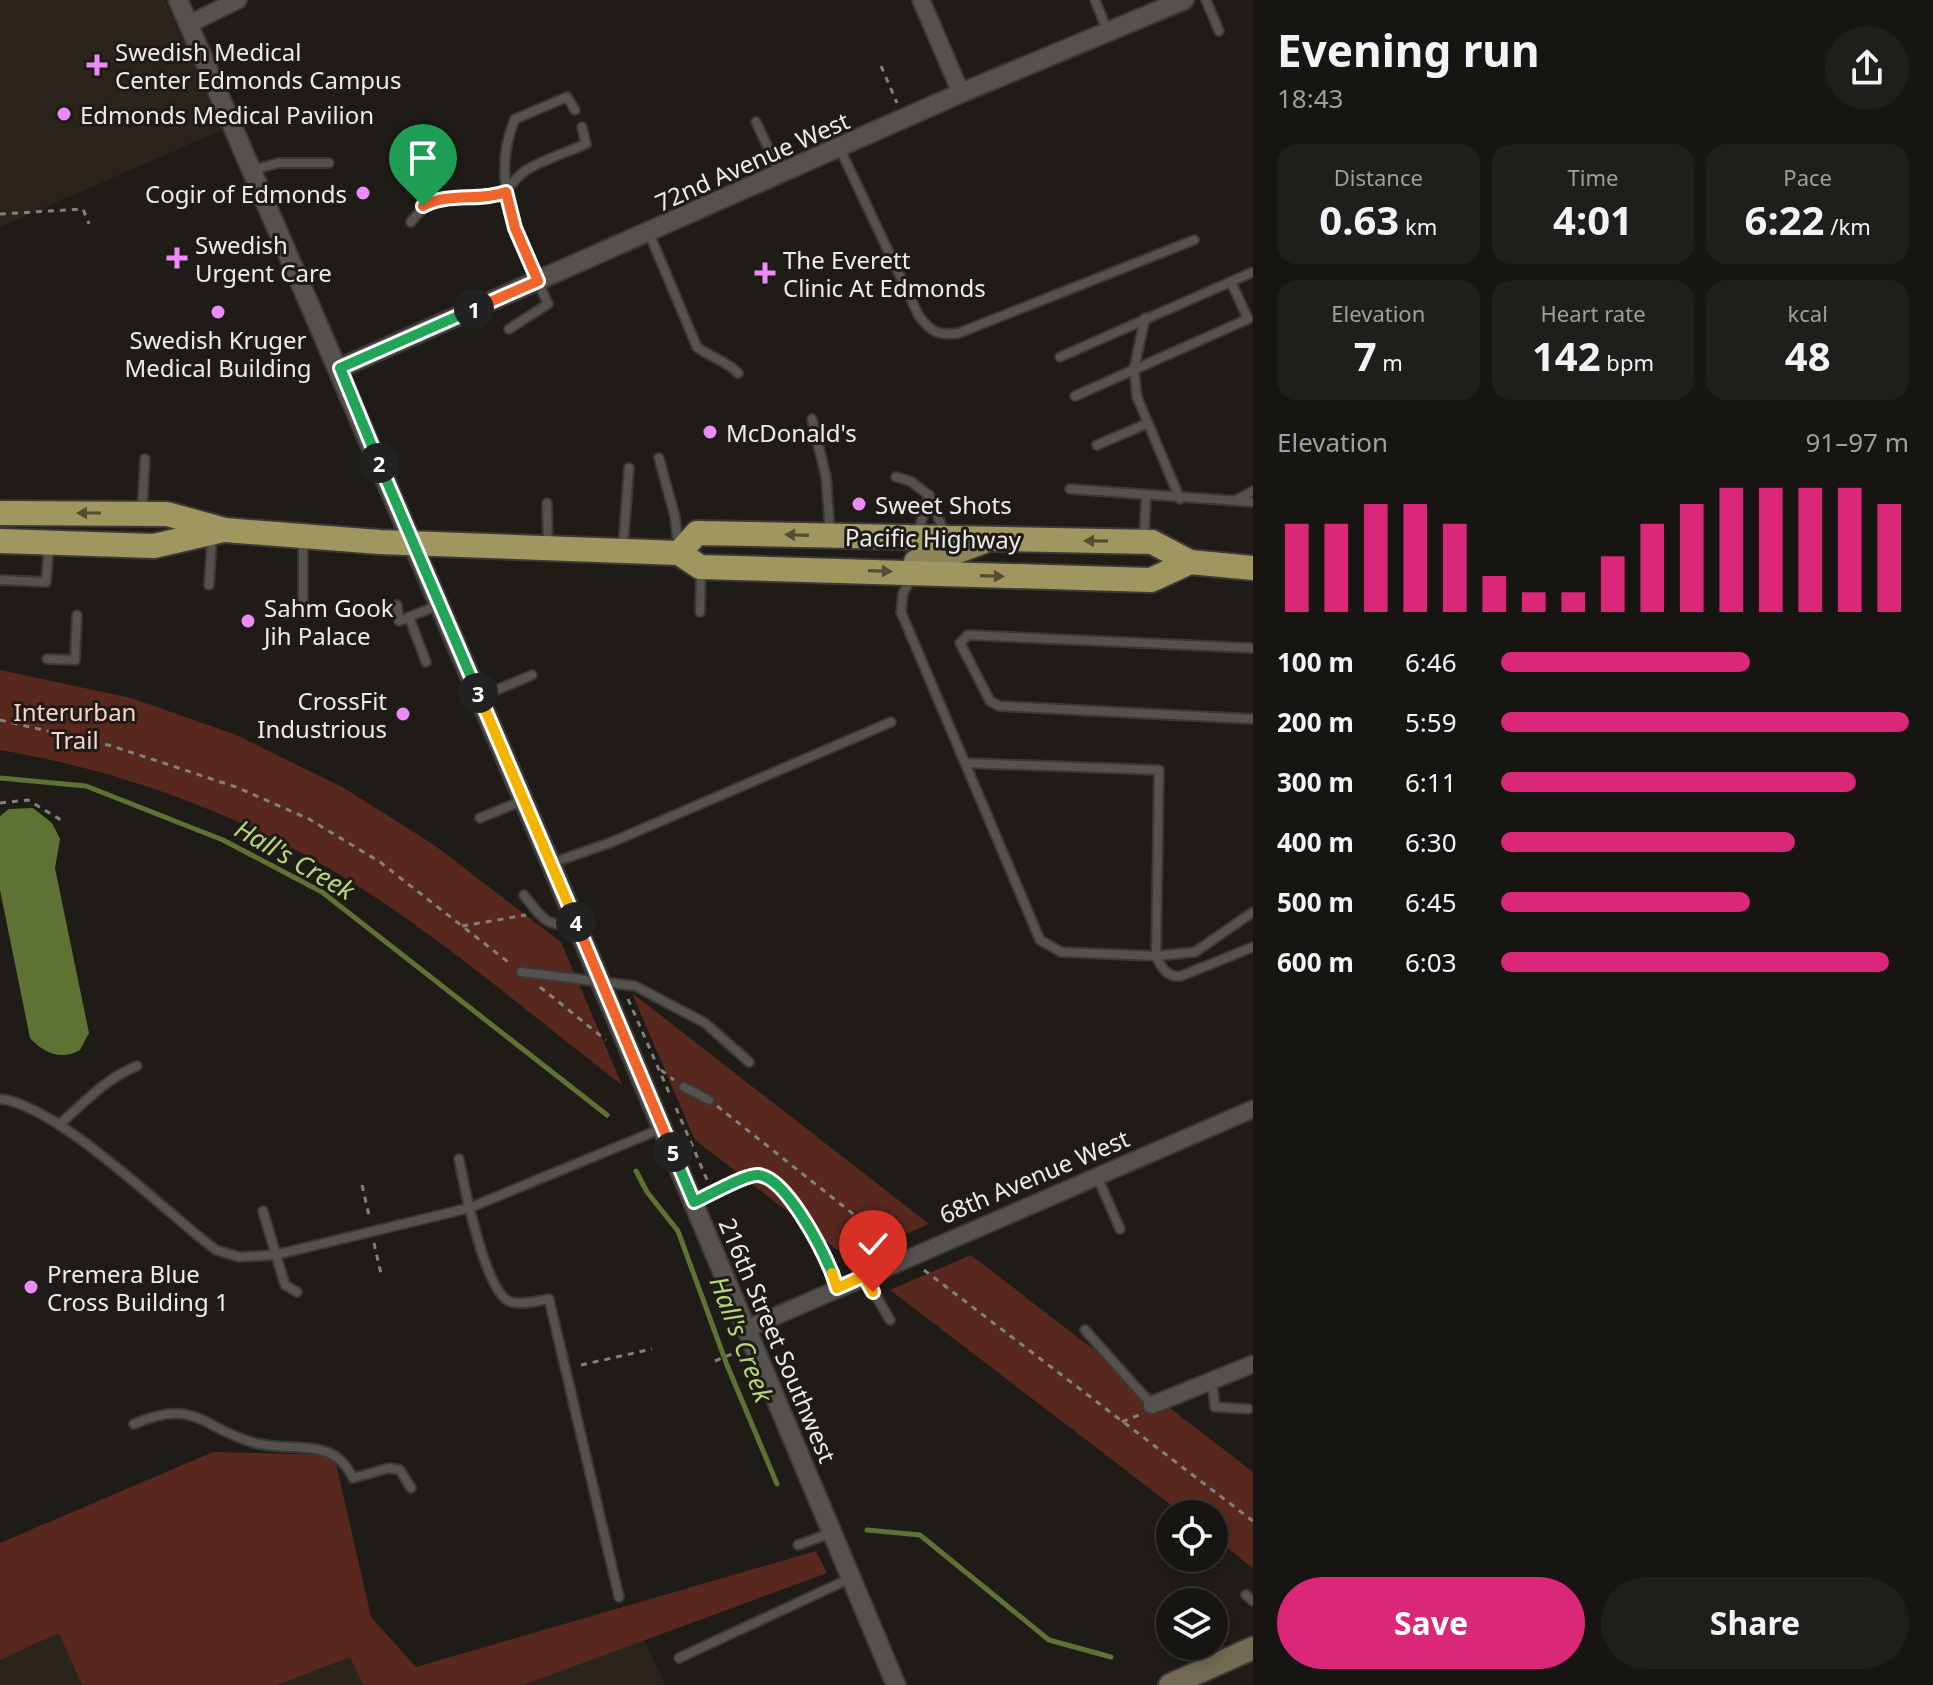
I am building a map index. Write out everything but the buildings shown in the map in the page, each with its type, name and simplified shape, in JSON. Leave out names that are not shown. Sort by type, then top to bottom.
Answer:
[{"type":"highway","points":[[0,513],[167,514],[219,531],[303,534],[413,544],[679,553],[700,567]]},
{"type":"highway","points":[[0,541],[154,550],[219,531]]},
{"type":"highway","name":"Pacific Highway","points":[[679,553],[697,533],[1152,542],[1190,562],[1253,568]]},
{"type":"highway","name":"Pacific Highway","points":[[700,567],[1151,580],[1190,562]]},
{"type":"main road","points":[[914,572],[919,559],[942,557],[987,540]]},
{"type":"main road","points":[[1170,1685],[1253,1648]]},
{"type":"street","name":"216th Street Southwest","points":[[178,0],[340,368],[748,1328],[896,1685]]},
{"type":"street","points":[[189,24],[238,0]]},
{"type":"street","points":[[921,0],[961,93]]},
{"type":"street","name":"72nd Avenue West","points":[[340,368],[781,176],[961,93],[1184,0]]},
{"type":"street","name":"68th Avenue West","points":[[748,1328],[1253,1109]]},
{"type":"street","points":[[1152,1405],[1253,1364]]},
{"type":"lane","points":[[1095,0],[1108,32]]},
{"type":"lane","points":[[1206,0],[1219,31]]},
{"type":"lane","points":[[509,329],[548,304],[515,228],[506,192],[504,143],[515,119],[567,97],[575,110]]},
{"type":"lane","points":[[756,122],[781,176]]},
{"type":"lane","points":[[411,222],[423,206],[435,199],[490,198],[506,192],[525,171],[586,144],[582,127]]},
{"type":"lane","points":[[840,149],[919,316],[931,331],[942,335],[959,333],[1194,240]]},
{"type":"lane","points":[[253,170],[278,163],[329,163]]},
{"type":"lane","points":[[649,233],[697,347],[711,358],[727,362],[738,373]]},
{"type":"lane","points":[[1060,357],[1253,272]]},
{"type":"lane","points":[[1075,396],[1248,319],[1231,282]]},
{"type":"lane","points":[[1145,318],[1134,369],[1137,397],[1180,499]]},
{"type":"lane","points":[[812,419],[826,477],[831,536]]},
{"type":"lane","points":[[1097,445],[1146,424]]},
{"type":"lane","points":[[659,458],[675,517],[679,553]]},
{"type":"lane","points":[[142,513],[145,459]]},
{"type":"lane","points":[[623,550],[629,468]]},
{"type":"lane","points":[[896,477],[910,481],[929,495],[947,538]]},
{"type":"lane","points":[[1070,489],[1146,497],[1253,502]]},
{"type":"lane","points":[[1233,501],[1253,491]]},
{"type":"lane","points":[[917,538],[922,507],[929,495]]},
{"type":"lane","points":[[1144,542],[1146,497]]},
{"type":"lane","points":[[547,503],[548,548]]},
{"type":"lane","points":[[209,585],[219,531]]},
{"type":"lane","points":[[303,534],[303,601]]},
{"type":"lane","points":[[0,580],[46,582],[49,543]]},
{"type":"lane","points":[[700,567],[700,612]]},
{"type":"lane","points":[[914,572],[903,593],[901,612],[1040,940],[1061,952],[1156,956],[1195,952],[1253,912]]},
{"type":"lane","points":[[397,605],[399,621],[439,605]]},
{"type":"lane","points":[[47,659],[75,660],[77,615]]},
{"type":"lane","points":[[409,617],[426,662]]},
{"type":"lane","points":[[1253,648],[968,635],[960,643],[990,701],[999,706],[1253,719]]},
{"type":"lane","points":[[480,698],[532,675]]},
{"type":"lane","points":[[551,864],[612,842],[891,722]]},
{"type":"lane","points":[[965,763],[1159,770],[1156,956],[1164,971],[1175,977],[1253,947]]},
{"type":"lane","points":[[480,818],[524,800]]},
{"type":"lane","points":[[524,895],[551,925],[560,927],[575,921]]},
{"type":"lane","points":[[521,972],[635,986],[705,1023],[749,1062]]},
{"type":"lane","points":[[60,1124],[96,1088],[115,1075],[137,1066]]},
{"type":"lane","points":[[684,1087],[709,1100]]},
{"type":"lane","points":[[0,1099],[27,1103],[60,1124],[216,1250],[239,1257],[275,1255],[469,1208],[663,1128]]},
{"type":"lane","points":[[459,1159],[469,1208],[485,1252],[490,1281],[498,1295],[511,1302],[549,1299],[619,1597]]},
{"type":"lane","points":[[694,1202],[756,1174],[768,1178],[806,1219],[837,1288]]},
{"type":"lane","points":[[1096,1175],[1120,1229]]},
{"type":"lane","points":[[263,1211],[285,1285],[297,1292]]},
{"type":"lane","points":[[864,1276],[890,1320]]},
{"type":"lane","points":[[1085,1330],[1152,1405]]},
{"type":"lane","points":[[1212,1381],[1215,1407],[1248,1409]]},
{"type":"lane","points":[[134,1424],[168,1413],[205,1418],[252,1442],[324,1450],[346,1461],[353,1478],[389,1468],[400,1470],[411,1488]]},
{"type":"lane","points":[[798,1545],[833,1532]]},
{"type":"lane","points":[[679,1658],[852,1578]]},
{"type":"path","points":[[881,66],[904,120]]},
{"type":"path","points":[[0,214],[83,209],[89,224]]},
{"type":"path","points":[[0,720],[112,746],[236,787],[295,812],[380,862],[610,1044]]},
{"type":"path","points":[[0,803],[28,800],[61,820]]},
{"type":"path","points":[[462,926],[537,913]]},
{"type":"path","points":[[628,999],[670,1095]]},
{"type":"path","points":[[659,1068],[684,1087]]},
{"type":"path","points":[[709,1100],[893,1245]]},
{"type":"path","points":[[676,1108],[713,1194]]},
{"type":"path","points":[[919,1266],[1253,1521]]},
{"type":"path","points":[[581,1365],[652,1349]]},
{"type":"path","points":[[715,1361],[739,1351]]},
{"type":"shaded area","name":"Swedish Medical Center Edmonds Campus","points":[[0,0],[165,0],[222,130],[0,227]]},
{"type":"shaded area","points":[[33,808],[52,823],[60,839],[55,868],[89,1033],[80,1050],[66,1055],[53,1054],[30,1038],[0,890],[0,816],[9,809]]},
{"type":"shaded area","points":[[60,1633],[82,1685],[0,1685],[0,1660]]},
{"type":"shaded area","points":[[642,1635],[665,1685],[514,1685]]},
{"type":"shaded area","points":[[350,1657],[363,1685],[278,1685]]},
{"type":"green space","name":"Interurban Trail","points":[[0,670],[131,698],[234,734],[344,788],[434,845],[561,942],[622,1085],[386,904],[309,857],[225,816],[137,783],[0,750]]},
{"type":"green space","points":[[632,993],[929,1224],[849,1259],[695,1140]]},
{"type":"green space","points":[[971,1255],[1253,1472],[1253,1568],[1228,1549],[1228,1500],[1165,1500],[890,1290]]},
{"type":"green space","points":[[213,1452],[334,1455],[371,1617],[416,1667],[816,1551],[827,1573],[523,1685],[363,1685],[350,1657],[278,1685],[82,1685],[59,1633],[0,1660],[0,1543]]},
{"type":"waterway","name":"Hall's Creek","points":[[0,778],[86,786],[223,840],[322,892],[607,1115]]},
{"type":"waterway","name":"Hall's Creek","points":[[636,1171],[647,1192],[678,1231],[727,1365],[777,1484]]},
{"type":"waterway","name":"Hall's Creek","points":[[867,1530],[920,1535],[1049,1640],[1111,1657]]},
{"type":"place","name":"Swedish Medical Center Edmonds Campus","points":[[97,65]]},
{"type":"place","name":"Edmonds Medical Pavilion","points":[[64,114]]},
{"type":"place","name":"Cogir of Edmonds","points":[[363,193]]},
{"type":"place","name":"Swedish Urgent Care","points":[[177,258]]},
{"type":"place","name":"The Everett Clinic At Edmonds","points":[[765,273]]},
{"type":"place","name":"Swedish Kruger Medical Building","points":[[218,312]]},
{"type":"place","name":"McDonald's","points":[[710,432]]},
{"type":"place","name":"Sweet Shots","points":[[859,504]]},
{"type":"place","name":"Sahm Gook Jih Palace","points":[[248,621]]},
{"type":"place","name":"CrossFit Industrious","points":[[403,714]]},
{"type":"place","name":"Premera Blue Cross Building 1","points":[[31,1287]]},
{"type":"route","points":[[423,206],[435,199],[490,198],[506,192],[515,228],[538,281],[340,368],[694,1202],[756,1174],[768,1178],[806,1219],[837,1288],[864,1276],[873,1292]]}]
